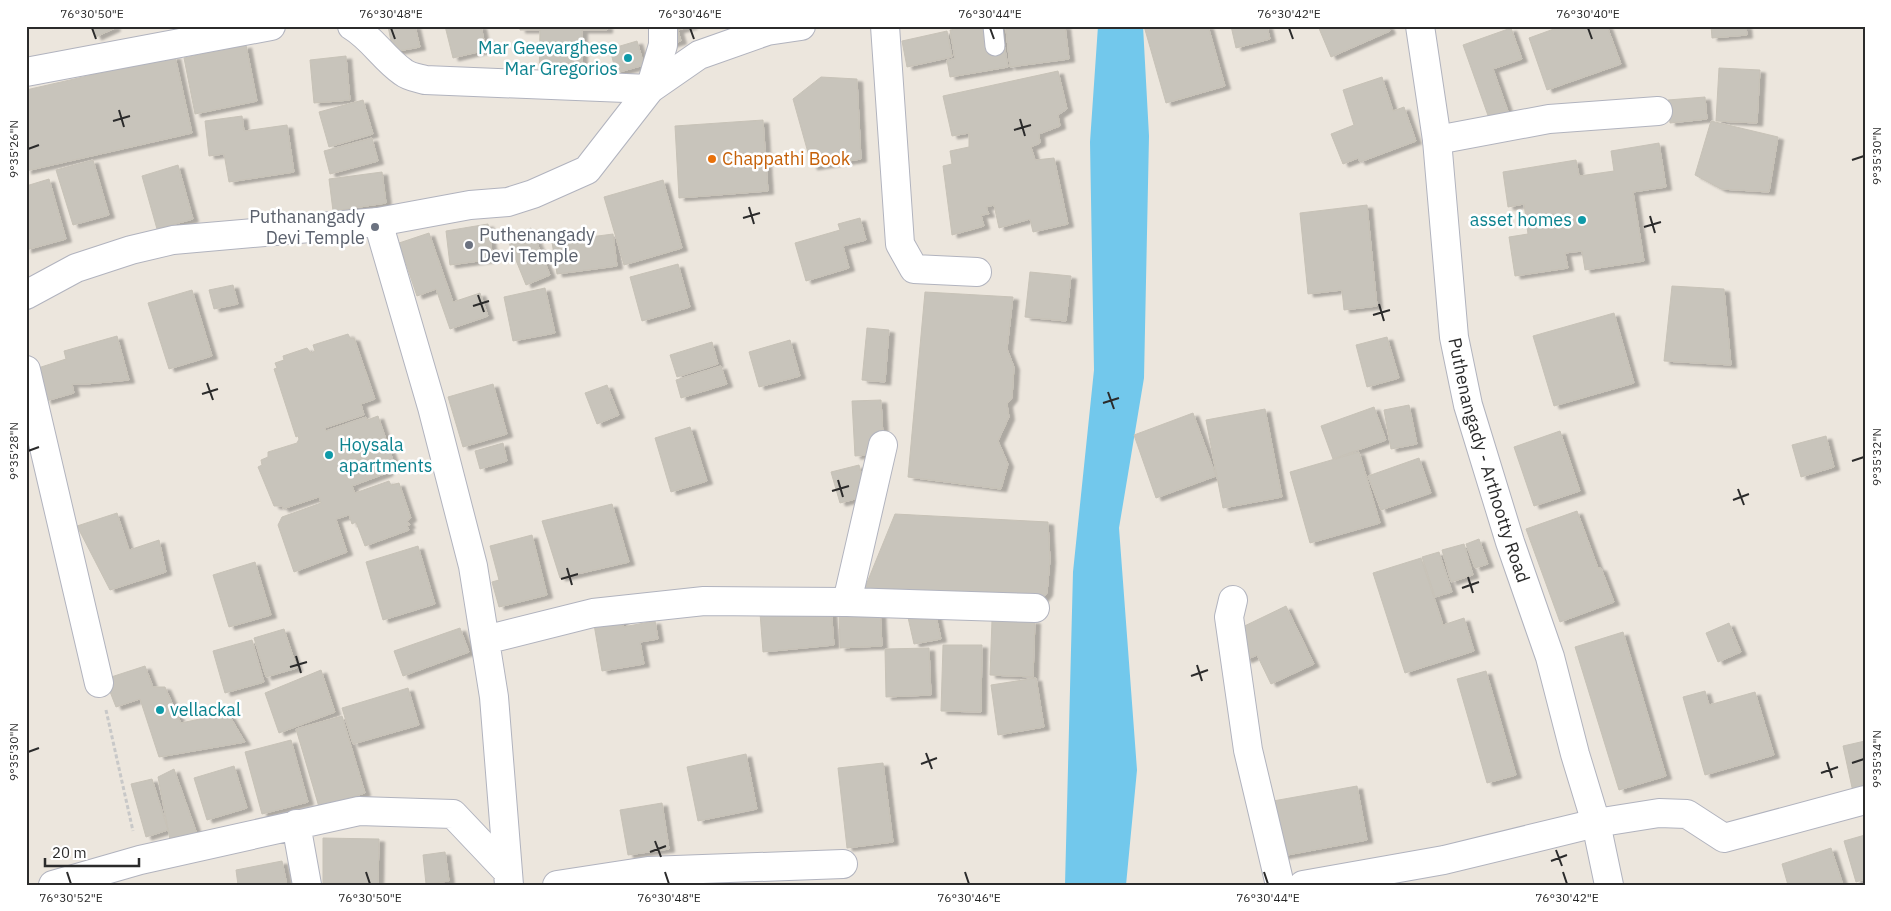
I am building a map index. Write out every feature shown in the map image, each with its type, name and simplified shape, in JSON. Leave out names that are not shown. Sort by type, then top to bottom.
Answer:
[{"type":"street","points":[[26,72],[182,34],[271,26]]},
{"type":"street","points":[[352,26],[363,33],[381,54],[404,74],[425,80],[650,89]]},
{"type":"street","points":[[650,89],[663,45],[663,26]]},
{"type":"street","points":[[26,295],[76,268],[131,250],[173,240],[378,222],[470,205],[508,202],[533,194],[587,170],[650,89],[699,55],[767,31],[801,26]]},
{"type":"street","points":[[885,26],[900,244],[914,269],[976,272]]},
{"type":"street","name":"Puthenangady - Arthootty Road","points":[[1420,26],[1437,140],[1454,337],[1468,405],[1510,542],[1550,658],[1575,754],[1596,823],[1609,885]]},
{"type":"street","points":[[1437,140],[1549,119],[1658,110]]},
{"type":"street","points":[[378,222],[432,407],[473,566],[494,697],[508,878]]},
{"type":"street","points":[[26,370],[99,682]]},
{"type":"street","points":[[848,602],[883,445]]},
{"type":"street","points":[[1234,600],[1229,617],[1248,750],[1280,885]]},
{"type":"street","points":[[485,640],[593,613],[704,601],[848,602],[1035,608]]},
{"type":"street","points":[[1303,885],[1444,860],[1596,823],[1659,813],[1687,814],[1724,838],[1865,800]]},
{"type":"street","points":[[53,885],[140,860],[359,810],[453,814],[508,878]]},
{"type":"street","points":[[296,824],[308,885]]},
{"type":"street","points":[[557,885],[648,871],[843,864]]},
{"type":"lane","points":[[993,26],[995,46]]},
{"type":"path","points":[[99,682],[140,860]]},
{"type":"water","points":[[1098,26],[1143,26],[1149,136],[1144,378],[1119,528],[1137,770],[1126,885],[1065,885],[1073,572],[1094,370],[1090,142]]},
{"type":"building","points":[[91,26],[114,26],[115,28],[96,37]]},
{"type":"building","points":[[388,26],[415,26],[420,47],[393,52]]},
{"type":"building","points":[[445,26],[481,26],[486,50],[453,58]]},
{"type":"building","points":[[520,26],[607,26],[607,30],[582,30],[582,77],[539,77],[540,30],[520,30]]},
{"type":"building","points":[[658,26],[692,26],[678,30],[681,41],[664,46]]},
{"type":"building","points":[[972,26],[1001,26],[1008,67],[950,77],[947,60],[955,59],[950,30]]},
{"type":"building","points":[[1028,26],[1065,26],[1069,59],[1010,67],[1006,29]]},
{"type":"building","points":[[1144,26],[1208,26],[1225,86],[1166,103]]},
{"type":"building","points":[[1231,26],[1267,26],[1270,39],[1236,48]]},
{"type":"building","points":[[1318,26],[1388,26],[1390,31],[1331,57]]},
{"type":"building","points":[[1562,26],[1607,26],[1621,64],[1547,90],[1529,38]]},
{"type":"building","points":[[1711,26],[1746,26],[1747,35],[1712,38]]},
{"type":"building","points":[[1511,28],[1522,59],[1493,69],[1510,117],[1491,124],[1463,45]]},
{"type":"building","points":[[947,31],[952,57],[907,67],[902,41]]},
{"type":"building","points":[[637,41],[644,65],[616,73],[610,49]]},
{"type":"building","points":[[246,45],[257,101],[195,114],[184,58]]},
{"type":"building","points":[[175,56],[192,133],[26,171],[26,90]]},
{"type":"building","points":[[346,56],[350,100],[314,103],[310,60]]},
{"type":"building","points":[[1719,68],[1760,70],[1757,123],[1716,121]]},
{"type":"building","points":[[1058,71],[1067,109],[1058,115],[1060,126],[1039,134],[1040,143],[1031,147],[1035,160],[1054,158],[1068,224],[1033,232],[1030,219],[999,228],[994,205],[986,207],[989,214],[981,215],[984,226],[952,235],[943,166],[952,164],[950,151],[969,147],[969,133],[952,136],[943,96]]},
{"type":"building","points":[[821,77],[857,79],[861,159],[812,167],[793,99]]},
{"type":"building","points":[[1382,77],[1393,111],[1404,107],[1416,141],[1360,162],[1358,158],[1343,164],[1331,134],[1354,125],[1343,90]]},
{"type":"building","points":[[1705,97],[1707,119],[1670,123],[1668,100]]},
{"type":"building","points":[[363,100],[373,134],[329,147],[319,112]]},
{"type":"building","points":[[242,116],[244,131],[287,125],[294,172],[229,182],[224,154],[209,156],[205,121]]},
{"type":"building","points":[[763,120],[768,191],[679,198],[675,126]]},
{"type":"building","points":[[1711,121],[1778,137],[1769,192],[1721,189],[1695,175]]},
{"type":"building","points":[[372,138],[378,161],[330,174],[324,151]]},
{"type":"building","name":"asset homes","points":[[1659,143],[1666,187],[1633,192],[1644,261],[1585,270],[1582,251],[1565,253],[1568,268],[1515,276],[1509,237],[1528,234],[1524,204],[1508,207],[1503,172],[1576,160],[1579,176],[1614,171],[1611,151]]},
{"type":"building","points":[[93,160],[109,215],[73,225],[56,170]]},
{"type":"building","points":[[178,165],[193,219],[157,229],[142,176]]},
{"type":"building","points":[[382,172],[386,203],[333,211],[329,179]]},
{"type":"building","points":[[49,179],[66,239],[26,250],[26,186]]},
{"type":"building","points":[[663,180],[682,248],[624,265],[604,197]]},
{"type":"building","points":[[1367,205],[1377,306],[1344,310],[1342,290],[1308,294],[1300,213]]},
{"type":"building","points":[[860,218],[866,240],[843,246],[849,268],[806,281],[795,243],[840,230],[838,224]]},
{"type":"building","name":"Puthenangady Devi Temple","points":[[488,224],[493,259],[450,265],[446,231]]},
{"type":"building","points":[[531,228],[550,275],[526,285],[507,238]]},
{"type":"building","points":[[429,233],[453,302],[480,293],[488,316],[450,329],[436,289],[417,296],[399,243]]},
{"type":"building","points":[[613,234],[617,266],[557,274],[552,242]]},
{"type":"building","points":[[678,264],[690,307],[642,321],[630,277]]},
{"type":"building","points":[[1030,272],[1071,276],[1066,321],[1025,317]]},
{"type":"building","points":[[233,285],[238,304],[214,309],[209,290]]},
{"type":"building","points":[[1672,286],[1724,289],[1731,365],[1664,361]]},
{"type":"building","points":[[545,288],[555,333],[513,341],[504,297]]},
{"type":"building","points":[[192,290],[212,356],[169,369],[148,303]]},
{"type":"building","points":[[925,292],[1013,297],[1007,349],[1014,367],[1012,398],[1007,404],[1009,417],[998,441],[1008,464],[1001,489],[908,477]]},
{"type":"building","points":[[1614,313],[1634,383],[1554,406],[1533,336]]},
{"type":"building","points":[[867,328],[889,330],[885,382],[862,380]]},
{"type":"building","name":"Hoysala apartments","points":[[348,334],[350,338],[354,338],[375,399],[361,404],[364,415],[325,428],[326,431],[366,417],[367,420],[378,416],[394,463],[387,473],[352,486],[355,493],[389,481],[391,485],[399,483],[411,518],[407,521],[410,525],[407,526],[409,530],[365,546],[356,522],[352,524],[349,515],[336,519],[347,552],[294,572],[278,525],[282,517],[321,503],[319,497],[283,509],[282,506],[274,506],[258,467],[262,465],[261,460],[268,457],[268,452],[297,443],[299,439],[298,436],[296,437],[274,369],[277,368],[275,363],[284,360],[283,356],[307,348],[311,353],[315,351],[313,345]]},
{"type":"building","points":[[117,336],[129,380],[72,384],[74,393],[46,401],[38,368],[66,359],[64,351]]},
{"type":"building","points":[[1387,337],[1399,378],[1367,387],[1356,345]]},
{"type":"building","points":[[790,340],[800,376],[759,387],[749,352]]},
{"type":"building","points":[[712,342],[718,364],[677,377],[670,355]]},
{"type":"building","points":[[721,366],[727,384],[681,398],[676,380]]},
{"type":"building","points":[[493,384],[507,434],[463,447],[448,397]]},
{"type":"building","points":[[607,385],[619,415],[597,424],[585,393]]},
{"type":"building","points":[[881,400],[884,454],[855,456],[852,401]]},
{"type":"building","points":[[1409,405],[1417,444],[1391,449],[1384,410]]},
{"type":"building","points":[[1374,407],[1386,440],[1333,459],[1321,426]]},
{"type":"building","points":[[1265,409],[1282,497],[1223,508],[1206,420]]},
{"type":"building","points":[[1193,413],[1216,476],[1156,498],[1134,435]]},
{"type":"building","points":[[690,427],[707,481],[671,492],[655,438]]},
{"type":"building","points":[[1560,431],[1580,491],[1534,506],[1514,447]]},
{"type":"building","points":[[1826,436],[1834,467],[1801,477],[1792,445]]},
{"type":"building","points":[[503,443],[507,461],[480,469],[475,451]]},
{"type":"building","points":[[1359,452],[1380,523],[1310,543],[1290,472]]},
{"type":"building","points":[[1419,458],[1431,493],[1381,510],[1368,476]]},
{"type":"building","points":[[859,465],[867,496],[840,503],[831,472]]},
{"type":"building","points":[[612,504],[629,562],[560,578],[542,521]]},
{"type":"building","points":[[1577,511],[1598,568],[1601,568],[1614,602],[1560,622],[1526,529]]},
{"type":"building","points":[[117,513],[129,550],[159,540],[166,572],[110,590],[77,526]]},
{"type":"building","points":[[895,514],[1048,522],[1050,560],[1047,593],[1035,608],[864,590]]},
{"type":"building","points":[[532,535],[547,595],[499,607],[492,582],[499,580],[490,546]]},
{"type":"building","points":[[1479,539],[1488,564],[1475,568],[1466,544]]},
{"type":"building","points":[[1464,544],[1473,575],[1451,582],[1442,550]]},
{"type":"building","points":[[418,546],[435,604],[383,620],[366,562]]},
{"type":"building","points":[[1439,552],[1452,592],[1435,597],[1422,557]]},
{"type":"building","points":[[1421,558],[1443,625],[1464,618],[1474,651],[1405,673],[1373,573]]},
{"type":"building","points":[[255,562],[271,615],[229,627],[213,575]]},
{"type":"building","points":[[619,602],[623,627],[655,621],[658,639],[640,642],[644,664],[602,671],[591,607]]},
{"type":"building","points":[[1286,606],[1314,664],[1271,684],[1257,655],[1246,660],[1232,632]]},
{"type":"building","points":[[831,607],[834,645],[763,652],[760,613]]},
{"type":"building","points":[[934,607],[941,639],[914,644],[907,613]]},
{"type":"building","points":[[880,608],[882,646],[840,648],[839,610]]},
{"type":"building","points":[[992,620],[1035,621],[1033,677],[990,675]]},
{"type":"building","points":[[1729,623],[1741,652],[1718,662],[1706,633]]},
{"type":"building","points":[[460,628],[469,652],[403,676],[394,651]]},
{"type":"building","points":[[284,629],[297,668],[266,677],[254,638]]},
{"type":"building","points":[[1623,632],[1666,776],[1619,790],[1575,647]]},
{"type":"building","points":[[252,640],[264,682],[225,693],[213,651]]},
{"type":"building","points":[[943,645],[982,645],[981,712],[941,711]]},
{"type":"building","points":[[929,648],[931,695],[886,697],[885,649]]},
{"type":"building","name":"vellackal","points":[[145,666],[153,687],[165,687],[181,723],[228,713],[245,742],[159,757],[140,699],[116,707],[105,679]]},
{"type":"building","points":[[321,670],[335,712],[279,733],[265,693]]},
{"type":"building","points":[[1486,671],[1516,775],[1487,783],[1457,679]]},
{"type":"building","points":[[1036,678],[1044,727],[998,735],[991,685]]},
{"type":"building","points":[[408,688],[419,725],[353,744],[342,708]]},
{"type":"building","points":[[1705,691],[1709,705],[1755,692],[1774,755],[1705,775],[1683,697]]},
{"type":"building","points":[[342,716],[365,793],[319,807],[296,729]]},
{"type":"building","points":[[291,740],[308,802],[262,814],[245,752]]},
{"type":"building","points":[[1865,741],[1865,790],[1853,792],[1843,746]]},
{"type":"building","points":[[746,754],[757,809],[698,821],[687,767]]},
{"type":"building","points":[[883,763],[893,842],[847,848],[838,768]]},
{"type":"building","points":[[234,766],[247,808],[207,820],[194,778]]},
{"type":"building","points":[[174,769],[197,834],[171,845],[158,777]]},
{"type":"building","points":[[152,779],[168,830],[146,837],[131,784]]},
{"type":"building","points":[[1357,786],[1367,840],[1282,856],[1273,801]]},
{"type":"building","points":[[662,803],[669,849],[628,855],[620,810]]},
{"type":"building","points":[[1865,835],[1865,879],[1856,882],[1844,841]]},
{"type":"building","points":[[323,838],[379,839],[378,884],[323,883]]},
{"type":"building","points":[[1831,848],[1843,885],[1788,885],[1782,864]]},
{"type":"building","points":[[445,852],[449,881],[426,884],[423,855]]},
{"type":"building","points":[[282,861],[287,885],[238,885],[236,870]]},
{"type":"place","name":"Mar Geevarghese Mar Gregorios","points":[[628,58]]},
{"type":"place","name":"Chappathi Book","points":[[712,159]]},
{"type":"place","name":"asset homes","points":[[1582,220]]},
{"type":"place","name":"Puthanangady Devi Temple","points":[[375,227]]},
{"type":"place","name":"Puthenangady Devi Temple","points":[[469,245]]},
{"type":"place","name":"Hoysala apartments","points":[[329,455]]},
{"type":"place","name":"vellackal","points":[[160,710]]}]
